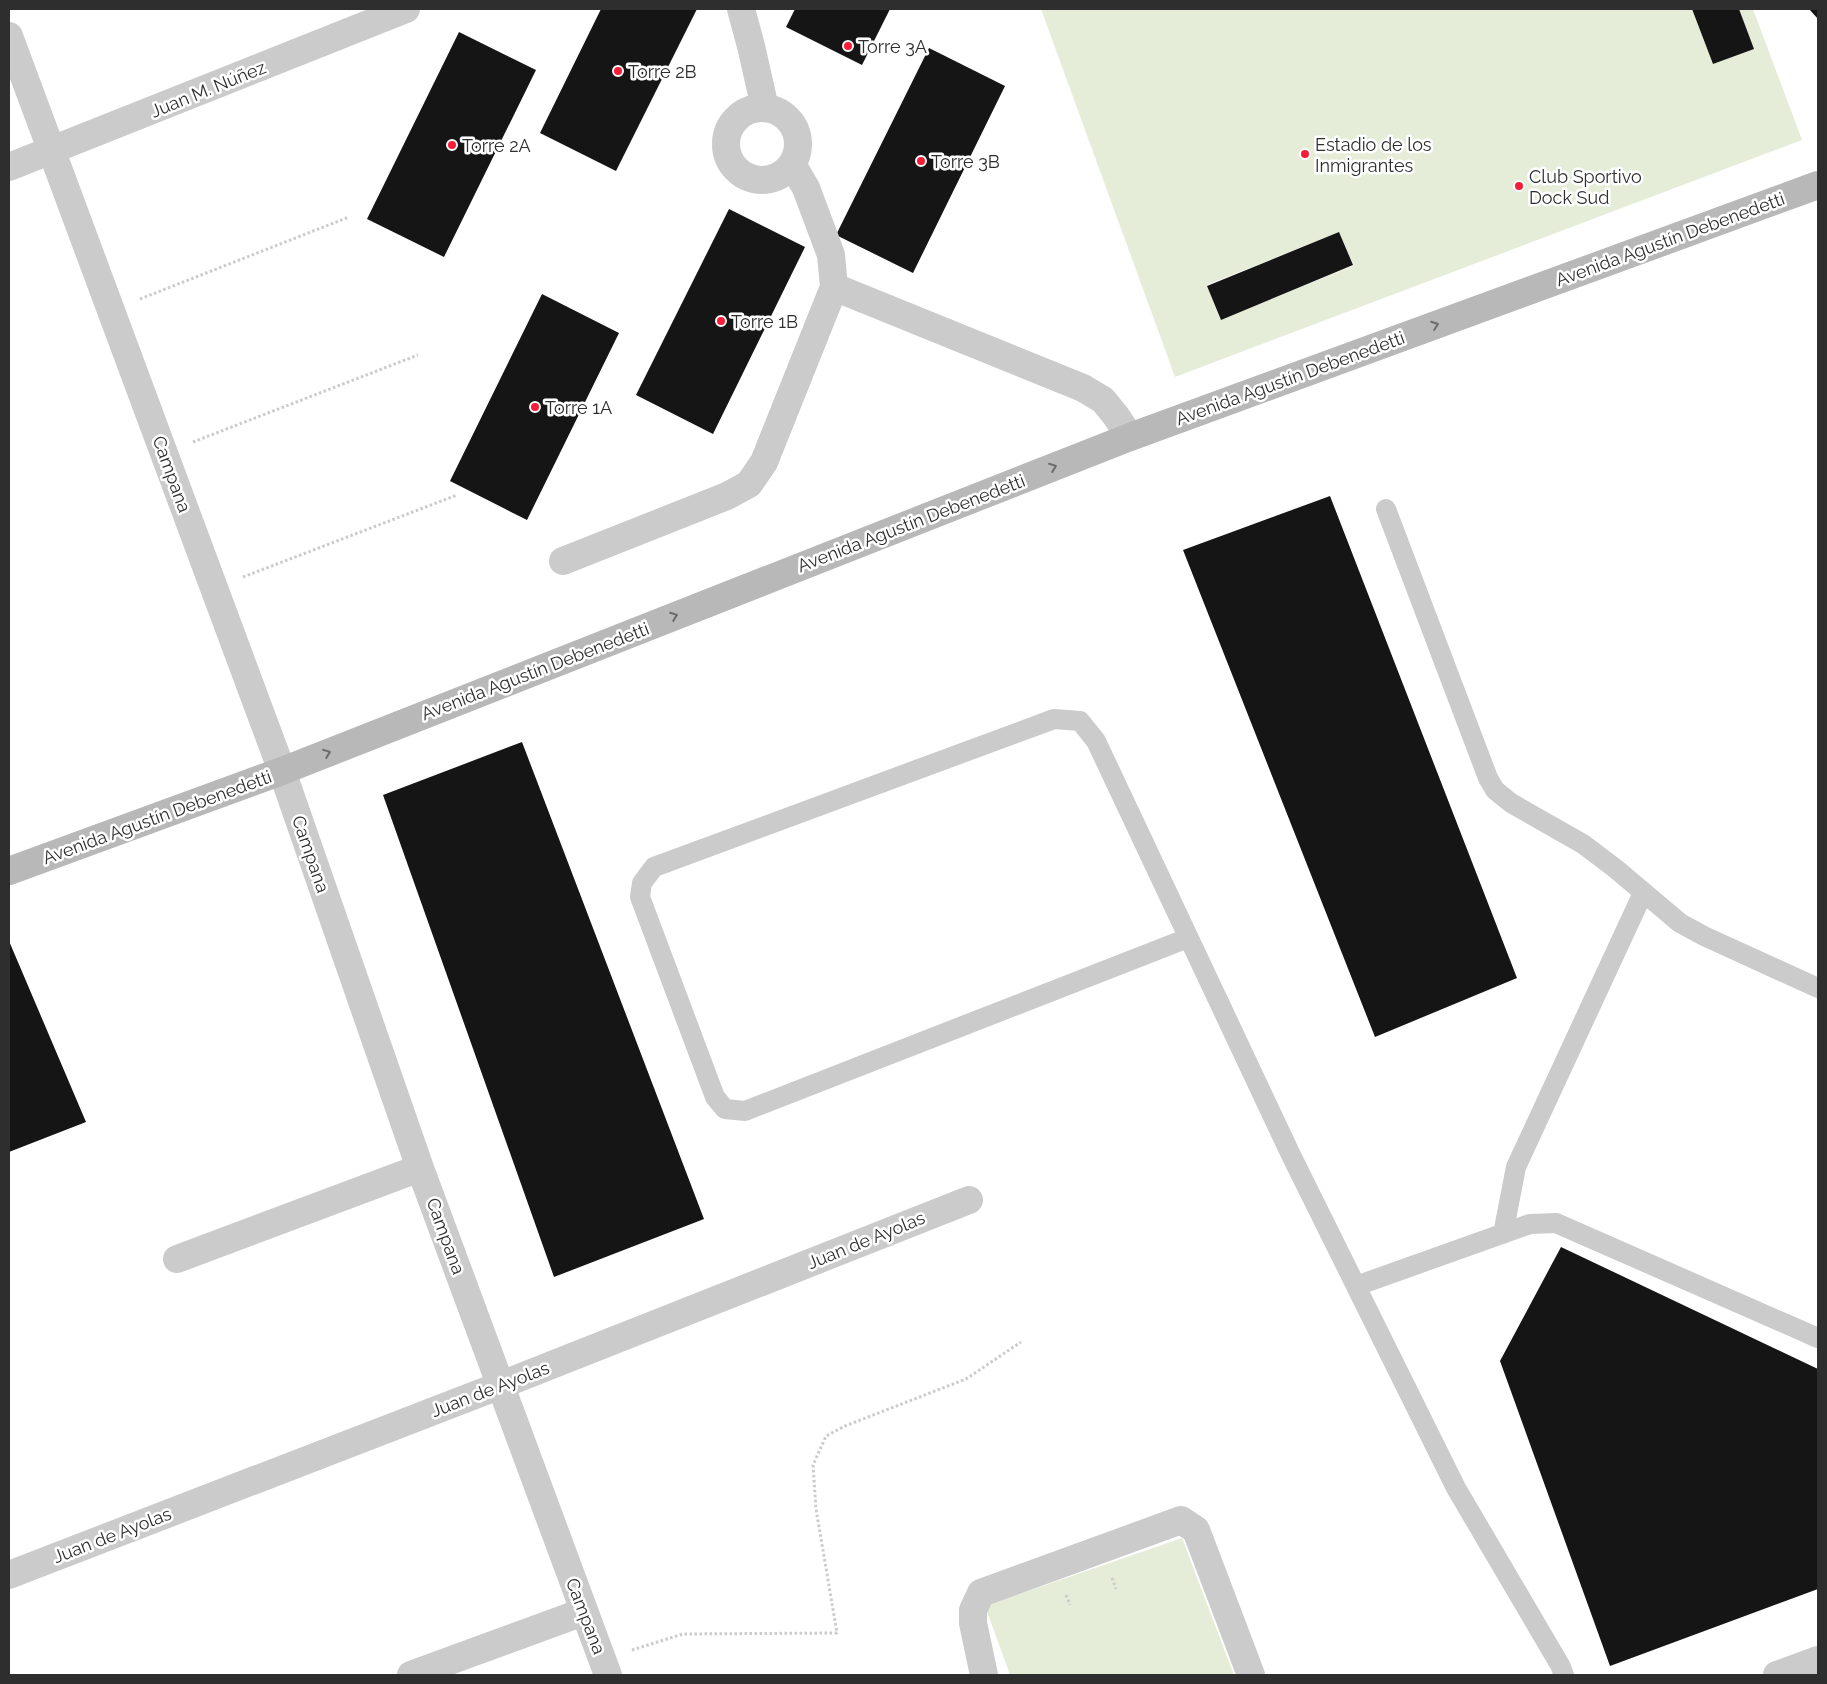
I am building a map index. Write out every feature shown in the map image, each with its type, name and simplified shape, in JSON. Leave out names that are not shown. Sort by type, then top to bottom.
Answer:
[{"type":"main road","name":"Avenida Agustín Debenedetti","points":[[9,871],[282,771],[1130,437],[1818,185]]},
{"type":"street","name":"Juan M. Núñez","points":[[9,168],[406,9]]},
{"type":"street","points":[[741,9],[765,108]]},
{"type":"street","name":"Campana","points":[[9,36],[282,771],[420,1168],[583,1612],[605,1667]]},
{"type":"street","points":[[765,108],[784,116],[796,133],[798,145],[792,164],[780,176],[768,180],[756,180],[744,176],[728,158],[727,133],[733,122],[742,114],[753,109],[765,108]]},
{"type":"street","points":[[563,561],[727,496],[749,484],[764,462],[834,287],[831,255],[806,188],[792,164]]},
{"type":"street","points":[[834,287],[1083,388],[1103,400],[1130,437]]},
{"type":"street","points":[[177,1259],[420,1168]]},
{"type":"street","name":"Juan de Ayolas","points":[[9,1575],[501,1385],[969,1200]]},
{"type":"street","points":[[984,1675],[973,1623],[973,1610],[981,1593],[1181,1520],[1196,1530],[1252,1675]]},
{"type":"street","points":[[411,1675],[583,1612]]},
{"type":"street","points":[[1778,1675],[1818,1660]]},
{"type":"lane","points":[[1386,509],[1488,778],[1495,790],[1511,804],[1583,844],[1680,922],[1704,936],[1818,988]]},
{"type":"lane","points":[[1188,938],[745,1111],[725,1109],[715,1097],[640,897],[642,883],[654,867],[1054,719],[1080,722],[1096,741],[1290,1155],[1456,1488],[1560,1665],[1564,1675]]},
{"type":"lane","points":[[1503,1234],[1516,1167],[1643,893]]},
{"type":"lane","points":[[1356,1286],[1530,1224],[1556,1223],[1818,1338]]},
{"type":"path","points":[[111,310],[349,217]]},
{"type":"path","points":[[164,454],[418,355]]},
{"type":"path","points":[[214,588],[457,495]]},
{"type":"path","points":[[605,1667],[683,1634],[837,1633],[816,1509],[813,1465],[826,1436],[846,1426],[966,1379],[1021,1342]]},
{"type":"green space","points":[[1041,9],[1692,9],[1713,64],[1753,49],[1739,9],[1753,9],[1802,140],[1175,377]],"holes":[[[1339,232],[1353,266],[1220,319],[1207,285]]]},
{"type":"green space","points":[[1182,1538],[1234,1675],[1010,1675],[985,1606]]},
{"type":"building","name":"Torre 2B","points":[[601,9],[697,9],[616,171],[540,133]]},
{"type":"building","name":"Torre 3A","points":[[795,9],[890,9],[862,65],[786,27]]},
{"type":"building","points":[[1692,9],[1739,9],[1754,49],[1713,64]]},
{"type":"building","points":[[1809,9],[1818,9],[1818,19]]},
{"type":"building","name":"Torre 2A","points":[[459,32],[536,70],[444,257],[367,219]]},
{"type":"building","name":"Torre 3B","points":[[929,48],[1005,86],[913,273],[836,235]]},
{"type":"building","name":"Torre 1B","points":[[729,209],[805,247],[713,434],[636,395]]},
{"type":"building","points":[[1339,232],[1353,265],[1221,320],[1207,286]]},
{"type":"building","name":"Torre 1A","points":[[542,294],[619,333],[527,520],[450,481]]},
{"type":"building","points":[[1330,496],[1517,978],[1375,1037],[1183,550]]},
{"type":"building","points":[[522,742],[704,1219],[554,1277],[383,795]]},
{"type":"building","points":[[9,941],[86,1122],[9,1152]]},
{"type":"building","points":[[1561,1247],[1818,1369],[1818,1589],[1610,1666],[1500,1361]]},
{"type":"place","name":"Torre 3A","points":[[848,46]]},
{"type":"place","name":"Torre 2B","points":[[618,71]]},
{"type":"place","name":"Torre 2A","points":[[452,145]]},
{"type":"place","name":"Estadio de los Inmigrantes","points":[[1305,154]]},
{"type":"place","name":"Torre 3B","points":[[921,161]]},
{"type":"place","name":"Club Sportivo Dock Sud","points":[[1519,186]]},
{"type":"place","name":"Torre 1B","points":[[721,321]]},
{"type":"place","name":"Torre 1A","points":[[535,407]]}]
